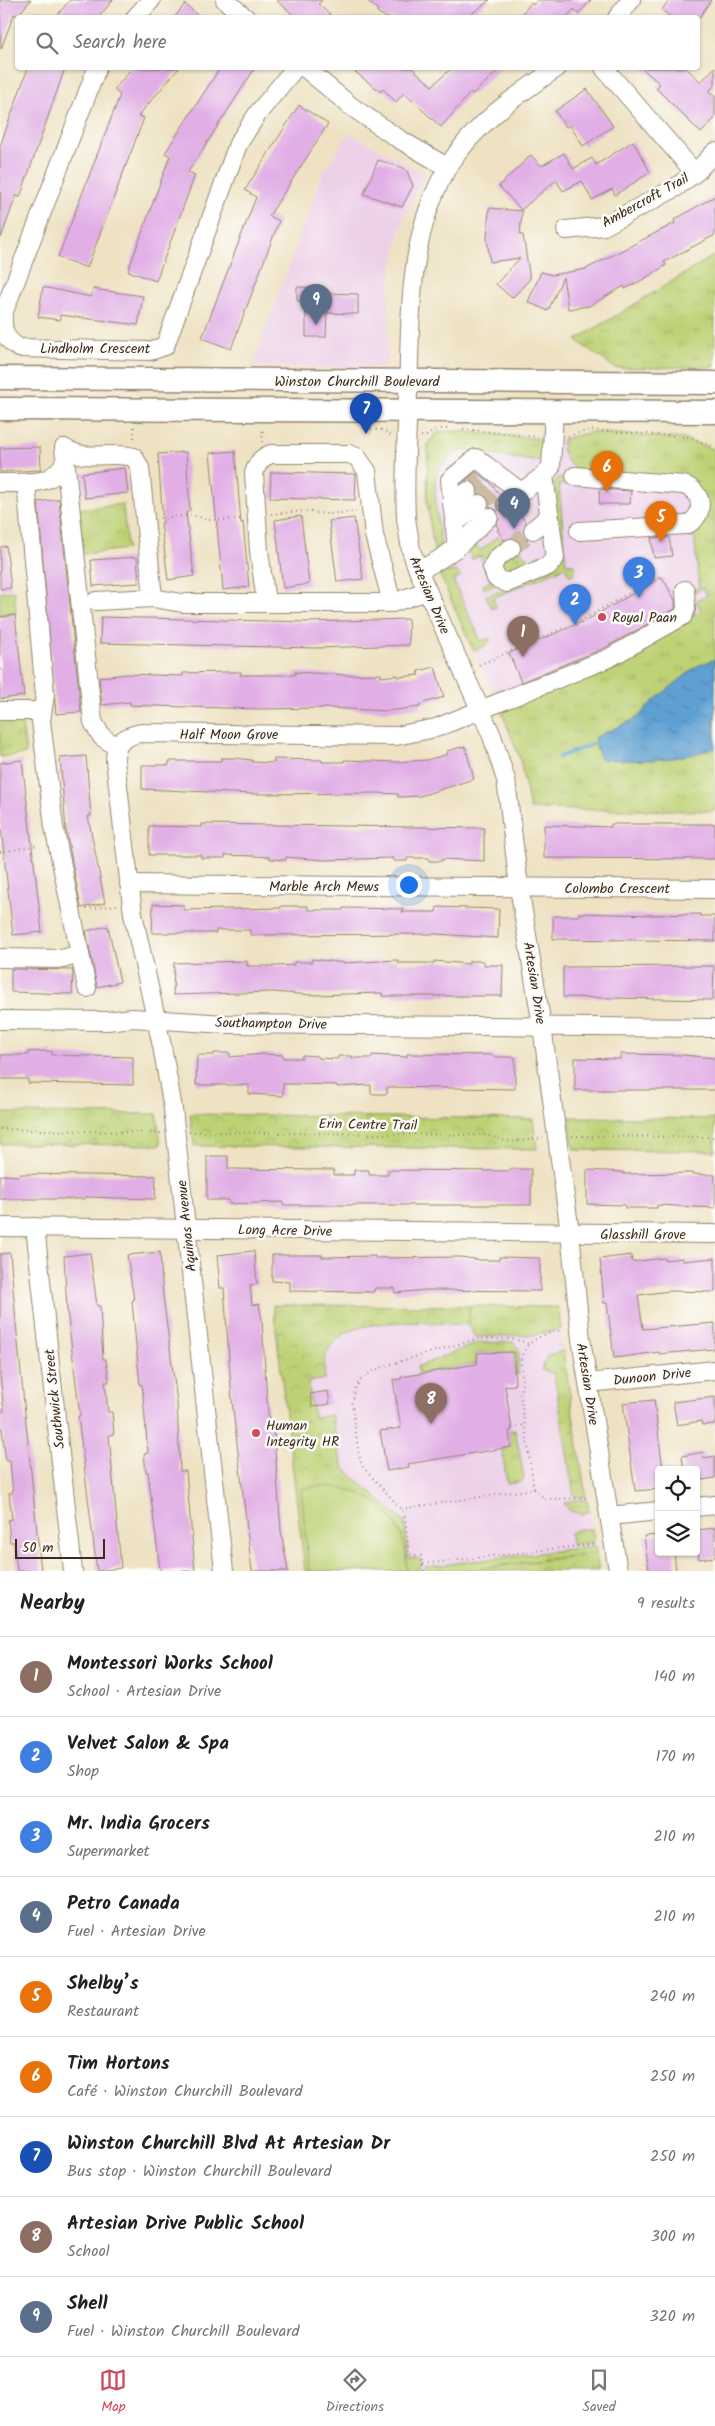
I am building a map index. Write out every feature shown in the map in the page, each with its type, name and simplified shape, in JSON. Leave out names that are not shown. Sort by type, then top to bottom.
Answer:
[{"type":"main road","name":"Winston Churchill Boulevard","points":[[0,378],[715,383]]},
{"type":"main road","points":[[0,409],[715,412]]},
{"type":"street","points":[[138,15],[151,0]]},
{"type":"street","points":[[225,0],[242,15]]},
{"type":"street","points":[[619,15],[631,0]]},
{"type":"street","name":"Lindholm Crescent","points":[[97,70],[3,314],[2,329],[8,341],[19,348],[150,351],[165,346],[238,144],[258,113],[293,70]]},
{"type":"street","points":[[307,70],[352,107],[399,139],[448,167]]},
{"type":"street","name":"Artesian Drive","points":[[554,70],[494,115],[460,148],[448,167],[432,201],[417,251],[411,295],[406,518],[411,550],[418,570],[481,710],[495,744],[506,780],[519,887],[542,1026],[570,1233],[581,1339],[618,1571]]},
{"type":"street","points":[[606,70],[695,173]]},
{"type":"street","name":"Ambercroft Trail","points":[[566,230],[604,226],[675,188],[695,173],[715,152]]},
{"type":"street","points":[[457,548],[450,480],[476,458],[502,486],[544,475],[551,467],[554,411]]},
{"type":"street","points":[[129,884],[115,760],[117,747],[102,737],[94,722],[64,448],[84,457],[124,454],[134,456],[140,468],[153,598]]},
{"type":"street","points":[[266,602],[259,551],[254,473],[262,457],[271,454],[349,454],[357,457],[367,471],[374,535],[392,603]]},
{"type":"street","points":[[0,483],[44,482],[54,477],[60,471],[65,461]]},
{"type":"street","points":[[511,548],[494,562],[493,574],[500,581],[507,583],[548,566],[555,558],[544,475]]},
{"type":"street","points":[[575,476],[683,484],[696,490],[700,514],[694,522],[686,525],[579,531]]},
{"type":"street","points":[[26,482],[45,695],[41,720],[54,827],[87,988]]},
{"type":"street","points":[[452,504],[479,504]]},
{"type":"street","points":[[418,570],[436,563],[457,548],[479,504]]},
{"type":"street","points":[[454,524],[479,504]]},
{"type":"street","points":[[532,530],[549,516]]},
{"type":"street","name":"Half Moon Grove","points":[[117,747],[124,738],[141,733],[403,735],[429,730],[609,658],[683,616],[686,609],[685,590]]},
{"type":"street","points":[[96,601],[153,598],[182,603],[392,603],[427,591]]},
{"type":"street","points":[[0,711],[42,711]]},
{"type":"street","name":"Marble Arch Mews","points":[[129,884],[519,887]]},
{"type":"street","name":"Aquinas Avenue","points":[[129,884],[143,966],[156,1020],[173,1109],[224,1571]]},
{"type":"street","name":"Colombo Crescent","points":[[519,887],[715,889]]},
{"type":"street","points":[[0,958],[62,959],[80,954]]},
{"type":"street","name":"Southampton Drive","points":[[0,1020],[156,1020],[226,1024],[542,1026]]},
{"type":"street","points":[[542,1026],[715,1028]]},
{"type":"street","name":"Long Acre Drive","points":[[0,1227],[570,1233]]},
{"type":"street","name":"Southwick Street","points":[[36,1227],[72,1571]]},
{"type":"street","name":"Glasshill Grove","points":[[570,1233],[715,1234]]},
{"type":"street","name":"Dunoon Drive","points":[[588,1383],[715,1370]]},
{"type":"street","points":[[700,1507],[715,1505]]},
{"type":"street","points":[[610,1516],[655,1511]]},
{"type":"path","points":[[427,436],[437,429],[541,437]]},
{"type":"path","points":[[564,436],[591,430],[687,437],[715,447]]},
{"type":"path","points":[[264,515],[304,511],[325,514],[353,512],[370,508]]},
{"type":"path","points":[[145,519],[193,515],[208,520],[242,518]]},
{"type":"path","points":[[479,665],[586,618],[661,575]]},
{"type":"path","points":[[0,852],[39,845]]},
{"type":"path","points":[[0,1129],[169,1133]]},
{"type":"path","name":"Erin Centre Trail","points":[[192,1132],[485,1135],[511,1142],[544,1138]]},
{"type":"path","points":[[564,1136],[715,1137]]},
{"type":"path","points":[[562,1330],[542,1336],[529,1344],[521,1361],[523,1384],[520,1393],[524,1425],[534,1489],[545,1499],[588,1498]]},
{"type":"path","points":[[424,1571],[420,1556],[409,1554],[405,1517],[401,1509],[363,1467],[359,1456],[352,1402],[356,1387],[371,1372],[388,1364],[476,1339],[515,1339],[529,1344]]},
{"type":"path","points":[[512,1428],[524,1425]]},
{"type":"path","points":[[401,1509],[534,1489]]},
{"type":"path","points":[[423,1564],[596,1544]]},
{"type":"shaded area","points":[[349,133],[425,174],[404,217],[396,249],[389,287],[388,359],[382,366],[369,368],[252,367],[324,171]]},
{"type":"shaded area","points":[[458,431],[543,439],[563,439],[592,432],[689,440],[715,608],[501,710],[446,589],[430,536],[427,502],[428,443],[438,432]]},
{"type":"shaded area","points":[[273,1305],[558,1307],[563,1351],[596,1553],[462,1571],[305,1571]]},
{"type":"green space","points":[[715,255],[715,367],[615,368],[576,340]]},
{"type":"green space","points":[[458,431],[543,439],[544,451],[540,460],[532,461],[463,450],[444,462],[437,472],[435,489],[442,549],[434,551],[427,502],[428,443],[438,432]]},
{"type":"green space","points":[[592,432],[684,439],[715,450],[715,811],[530,809],[520,759],[501,710],[605,666],[701,610],[696,601],[707,595],[703,588],[691,595],[690,590],[699,588],[694,534],[685,534],[702,494],[613,479],[581,471],[573,467],[567,461],[564,454],[562,447],[563,439]]},
{"type":"green space","points":[[558,478],[562,478],[569,483],[559,485],[566,564],[574,564],[575,573],[570,576],[565,567],[493,598],[496,607],[492,609],[486,596],[556,566],[560,561],[554,482]]},
{"type":"green space","points":[[123,504],[127,549],[83,554],[78,509]]},
{"type":"green space","points":[[498,536],[506,546],[496,584],[484,589],[483,585],[491,581],[480,556],[472,559],[469,551],[473,543],[481,550]]},
{"type":"green space","points":[[520,549],[530,562],[540,554],[547,562],[501,575],[499,561]]},
{"type":"green space","points":[[456,571],[461,576],[453,580],[481,641],[489,638],[490,640],[485,646],[475,650],[473,650],[440,575],[444,572]]},
{"type":"green space","points":[[14,591],[16,613],[0,615],[0,592]]},
{"type":"green space","points":[[21,716],[26,754],[0,757],[0,718]]},
{"type":"green space","points":[[0,1113],[157,1114],[161,1145],[0,1144]]},
{"type":"green space","points":[[190,1114],[533,1119],[537,1149],[194,1146]]},
{"type":"green space","points":[[569,1117],[715,1119],[715,1151],[574,1150]]},
{"type":"green space","points":[[273,1305],[469,1306],[469,1325],[401,1322],[376,1324],[354,1330],[336,1340],[326,1356],[325,1379],[308,1382],[314,1418],[332,1415],[338,1450],[344,1468],[405,1523],[408,1557],[420,1559],[421,1571],[305,1571]]},
{"type":"green space","points":[[469,1306],[558,1307],[561,1329],[534,1335],[475,1337],[469,1325]]},
{"type":"green space","points":[[513,1342],[519,1349],[518,1375],[515,1375],[514,1352],[477,1353],[477,1364],[419,1374],[417,1367],[477,1343]]},
{"type":"green space","points":[[563,1351],[586,1497],[574,1496],[554,1374],[541,1369],[548,1355]]},
{"type":"green space","points":[[515,1430],[524,1477],[521,1482],[507,1484],[502,1449],[511,1447],[509,1431]]},
{"type":"green space","points":[[329,1486],[355,1492],[367,1497],[388,1514],[396,1524],[402,1537],[407,1571],[309,1571],[301,1489]]},
{"type":"green space","points":[[574,1500],[587,1500],[589,1511],[581,1514],[570,1511],[564,1503]]},
{"type":"green space","points":[[577,1529],[592,1529],[595,1542],[571,1545],[570,1533]]},
{"type":"green space","points":[[595,1546],[596,1553],[462,1571],[426,1571],[425,1567]]},
{"type":"green space","points":[[596,1553],[599,1571],[462,1571]]},
{"type":"water","points":[[715,659],[715,748],[687,756],[658,760],[600,759],[594,738],[637,718],[653,701],[697,666]]},
{"type":"building","points":[[0,0],[31,0],[18,15],[14,14],[1,49]]},
{"type":"building","points":[[70,0],[113,0],[100,15],[58,15]]},
{"type":"building","points":[[276,0],[322,0],[318,4],[331,15],[294,15]]},
{"type":"building","points":[[366,0],[490,0],[470,15],[382,15],[377,12],[378,10]]},
{"type":"building","points":[[537,0],[591,0],[578,14],[574,9],[569,15],[521,15],[531,3],[533,5]]},
{"type":"building","points":[[669,0],[711,0],[700,16],[668,15],[662,10]]},
{"type":"building","points":[[185,4],[198,15],[176,15]]},
{"type":"building","points":[[715,67],[715,85],[709,91],[715,96],[715,118],[701,133],[656,88],[660,84],[644,70],[688,70],[701,82]]},
{"type":"building","points":[[27,70],[64,70],[20,197],[16,196],[1,238],[0,146]]},
{"type":"building","points":[[130,70],[177,70],[138,116],[144,118],[87,268],[58,257],[120,95],[114,90]]},
{"type":"building","points":[[219,70],[254,70],[188,172],[195,175],[156,281],[128,271],[170,156],[165,153]]},
{"type":"building","points":[[353,70],[414,70],[432,86],[450,70],[499,70],[473,94],[471,92],[441,127],[404,93],[396,102],[383,89],[381,92]]},
{"type":"building","points":[[587,89],[613,126],[583,146],[570,125],[566,127],[555,111]]},
{"type":"building","points":[[299,105],[328,124],[269,216],[279,221],[231,349],[202,338],[256,197],[245,190]]},
{"type":"building","points":[[633,141],[650,172],[615,195],[612,189],[592,200],[582,181],[563,191],[556,180],[521,210],[499,186],[531,155],[541,166],[564,153],[573,169],[592,158],[596,165]]},
{"type":"building","points":[[378,160],[404,168],[407,171],[413,186],[402,207],[364,194]]},
{"type":"building","points":[[715,196],[715,235],[664,262],[666,265],[644,279],[625,289],[624,286],[589,306],[568,309],[563,277],[548,311],[528,302],[541,272],[552,275],[586,269],[675,223],[674,220]]},
{"type":"building","points":[[489,208],[522,211],[520,235],[523,235],[530,279],[512,298],[496,284],[520,258],[490,262],[487,239]]},
{"type":"building","points":[[43,287],[91,297],[93,289],[143,296],[138,325],[60,315],[60,320],[38,317]]},
{"type":"building","points":[[297,287],[324,288],[324,293],[358,294],[358,314],[327,313],[326,337],[306,337],[306,301],[297,301]]},
{"type":"building","points":[[40,447],[41,470],[0,472],[0,448]]},
{"type":"building","points":[[235,451],[249,587],[223,590],[210,453]]},
{"type":"building","points":[[186,452],[190,511],[186,512],[194,576],[168,580],[161,523],[163,523],[158,454]]},
{"type":"building","points":[[125,468],[128,493],[85,498],[82,473]]},
{"type":"building","points":[[271,472],[356,474],[355,500],[270,498]]},
{"type":"building","points":[[476,472],[489,481],[500,495],[496,504],[499,510],[508,514],[514,511],[516,514],[518,512],[526,522],[523,532],[528,539],[521,545],[515,538],[504,540],[497,530],[499,529],[496,525],[499,519],[497,510],[489,507],[487,497],[478,494],[476,484],[465,481]]},
{"type":"building","points":[[600,489],[631,491],[630,504],[599,504]]},
{"type":"building","points":[[59,499],[81,712],[56,714],[38,502]]},
{"type":"building","points":[[301,516],[309,584],[283,588],[275,520]]},
{"type":"building","points":[[354,518],[363,579],[337,582],[329,521]]},
{"type":"building","points":[[669,537],[672,556],[654,558],[651,538]]},
{"type":"building","points":[[6,546],[11,588],[0,589],[0,547]]},
{"type":"building","points":[[137,557],[139,583],[93,586],[91,560]]},
{"type":"building","points":[[662,577],[675,600],[675,609],[604,648],[521,682],[509,653],[587,620]]},
{"type":"building","points":[[15,615],[24,696],[0,699],[0,617]]},
{"type":"building","points":[[101,617],[307,622],[408,619],[409,645],[316,648],[100,643]]},
{"type":"building","points":[[435,667],[444,697],[420,704],[420,707],[387,711],[330,708],[259,709],[156,706],[130,705],[130,702],[102,705],[99,677],[126,674],[183,676],[183,673],[225,672],[241,672],[240,675],[295,675],[295,672],[345,675],[381,674],[381,677],[398,675],[398,677],[419,675],[418,671]]},
{"type":"building","points":[[465,746],[474,779],[420,796],[398,797],[398,794],[378,793],[255,794],[142,789],[142,765],[169,765],[169,761],[221,761],[221,758],[234,758],[252,760],[252,762],[274,763],[274,759],[322,760],[322,762],[344,762],[344,760],[397,762],[427,760],[448,754],[447,751]]},
{"type":"building","points":[[86,756],[91,816],[88,816],[105,903],[81,908],[66,830],[60,758]]},
{"type":"building","points":[[22,760],[42,932],[13,935],[0,819],[0,763]]},
{"type":"building","points":[[202,824],[484,828],[484,861],[442,859],[442,861],[429,861],[429,858],[407,858],[407,861],[393,861],[393,858],[324,860],[286,857],[286,860],[254,856],[225,855],[225,858],[201,858],[201,855],[149,855],[149,826],[202,827]]},
{"type":"building","points":[[611,824],[715,824],[715,859],[544,858],[544,825],[611,827]]},
{"type":"building","points":[[153,904],[184,905],[184,910],[281,908],[281,906],[308,906],[308,910],[343,910],[343,908],[403,909],[402,912],[436,912],[437,907],[499,909],[498,938],[436,934],[250,935],[250,930],[216,930],[216,933],[152,933]]},
{"type":"building","points":[[579,913],[700,914],[700,916],[715,916],[715,941],[553,939],[553,916],[579,916]]},
{"type":"building","points":[[108,926],[120,982],[97,987],[86,931]]},
{"type":"building","points":[[312,959],[344,963],[398,960],[398,963],[434,963],[434,961],[469,964],[469,961],[484,961],[484,965],[503,965],[502,996],[382,996],[382,993],[312,995],[273,992],[173,995],[174,963],[247,961],[247,966],[277,966],[294,965],[294,962],[312,962]]},
{"type":"building","points":[[714,966],[713,1000],[563,997],[563,967]]},
{"type":"building","points":[[11,969],[73,970],[72,994],[11,992]]},
{"type":"building","points":[[52,1051],[52,1055],[133,1057],[133,1085],[28,1083],[28,1079],[1,1079],[1,1055],[28,1055],[28,1052]]},
{"type":"building","points":[[214,1053],[230,1053],[230,1057],[264,1054],[283,1055],[283,1058],[302,1058],[302,1055],[338,1059],[338,1056],[372,1058],[372,1055],[407,1057],[407,1054],[515,1057],[515,1089],[387,1087],[387,1094],[371,1094],[371,1085],[337,1087],[337,1085],[283,1084],[283,1096],[249,1094],[249,1085],[196,1085],[197,1055],[214,1055]]},
{"type":"building","points":[[620,1054],[683,1055],[715,1058],[715,1090],[575,1090],[575,1058],[620,1059]]},
{"type":"building","points":[[207,1156],[228,1156],[228,1169],[334,1170],[334,1175],[354,1175],[354,1170],[369,1170],[369,1175],[388,1175],[388,1170],[510,1171],[510,1169],[531,1169],[531,1205],[283,1205],[283,1202],[229,1204],[229,1200],[207,1200]]},
{"type":"building","points":[[587,1170],[623,1172],[623,1174],[692,1173],[715,1175],[715,1208],[657,1205],[657,1208],[625,1208],[625,1205],[587,1204]]},
{"type":"building","points":[[20,1174],[156,1176],[155,1199],[85,1197],[85,1199],[0,1199],[0,1175],[20,1176]]},
{"type":"building","points":[[254,1251],[257,1284],[250,1285],[252,1305],[259,1304],[262,1321],[269,1423],[273,1422],[281,1531],[288,1571],[252,1571],[232,1401],[224,1288],[220,1288],[217,1255]]},
{"type":"building","points":[[160,1252],[163,1296],[177,1402],[180,1471],[186,1471],[195,1571],[160,1571],[148,1472],[146,1472],[144,1454],[148,1453],[132,1301],[134,1300],[127,1255]]},
{"type":"building","points":[[10,1253],[41,1571],[17,1571],[14,1542],[10,1542],[8,1520],[12,1519],[9,1493],[13,1493],[10,1461],[6,1461],[0,1414],[0,1412],[4,1411],[0,1376],[0,1254]]},
{"type":"building","points":[[90,1253],[97,1306],[100,1306],[103,1359],[106,1359],[109,1382],[105,1382],[108,1412],[112,1412],[114,1434],[109,1435],[121,1568],[97,1571],[78,1416],[80,1416],[67,1310],[64,1256]]},
{"type":"building","points":[[272,1255],[322,1255],[322,1257],[375,1256],[375,1258],[461,1257],[480,1260],[499,1260],[499,1257],[540,1258],[540,1291],[426,1290],[395,1293],[395,1288],[375,1288],[374,1292],[290,1291],[290,1282],[272,1281]]},
{"type":"building","points":[[631,1255],[632,1262],[664,1258],[665,1260],[682,1258],[682,1261],[715,1258],[715,1292],[670,1291],[638,1295],[643,1329],[715,1323],[715,1349],[659,1354],[659,1352],[614,1358],[607,1303],[604,1303],[600,1259]]},
{"type":"building","points":[[514,1352],[515,1385],[505,1386],[512,1430],[509,1431],[511,1447],[408,1464],[409,1467],[387,1471],[380,1431],[401,1428],[393,1380],[477,1364],[477,1353]]},
{"type":"building","points":[[328,1391],[330,1404],[312,1407],[310,1394]]},
{"type":"building","points":[[715,1397],[715,1424],[702,1425],[701,1421],[677,1425],[673,1402]]},
{"type":"building","points":[[654,1400],[662,1466],[655,1466],[655,1489],[635,1491],[623,1403]]},
{"type":"building","points":[[703,1452],[704,1458],[715,1456],[715,1478],[700,1480],[700,1466],[683,1466],[682,1456]]},
{"type":"building","points":[[715,1528],[715,1557],[699,1559],[700,1530]]},
{"type":"building","points":[[655,1535],[655,1556],[674,1556],[676,1571],[649,1571],[644,1536]]},
{"type":"waterway","points":[[559,757],[599,742]]},
{"type":"tunnel","points":[[468,491],[485,477]]},
{"type":"tunnel","points":[[479,504],[496,490]]},
{"type":"tunnel","points":[[511,548],[533,530]]},
{"type":"place","name":"Shell","points":[[316,325]]},
{"type":"place","name":"Winston Churchill Blvd At Artesian Dr","points":[[366,434]]},
{"type":"place","name":"Tim Hortons","points":[[607,492]]},
{"type":"place","name":"Petro Canada","points":[[514,529]]},
{"type":"place","name":"Shelby’s","points":[[661,542]]},
{"type":"place","name":"Mr. India Grocers","points":[[639,598]]},
{"type":"place","name":"Royal Paan","points":[[602,617]]},
{"type":"place","name":"Velvet Salon & Spa","points":[[575,625]]},
{"type":"place","name":"Montessori Works School","points":[[523,657]]},
{"type":"place","name":"Artesian Drive Public School","points":[[431,1424]]},
{"type":"place","name":"Human Integrity HR","points":[[256,1433]]}]
